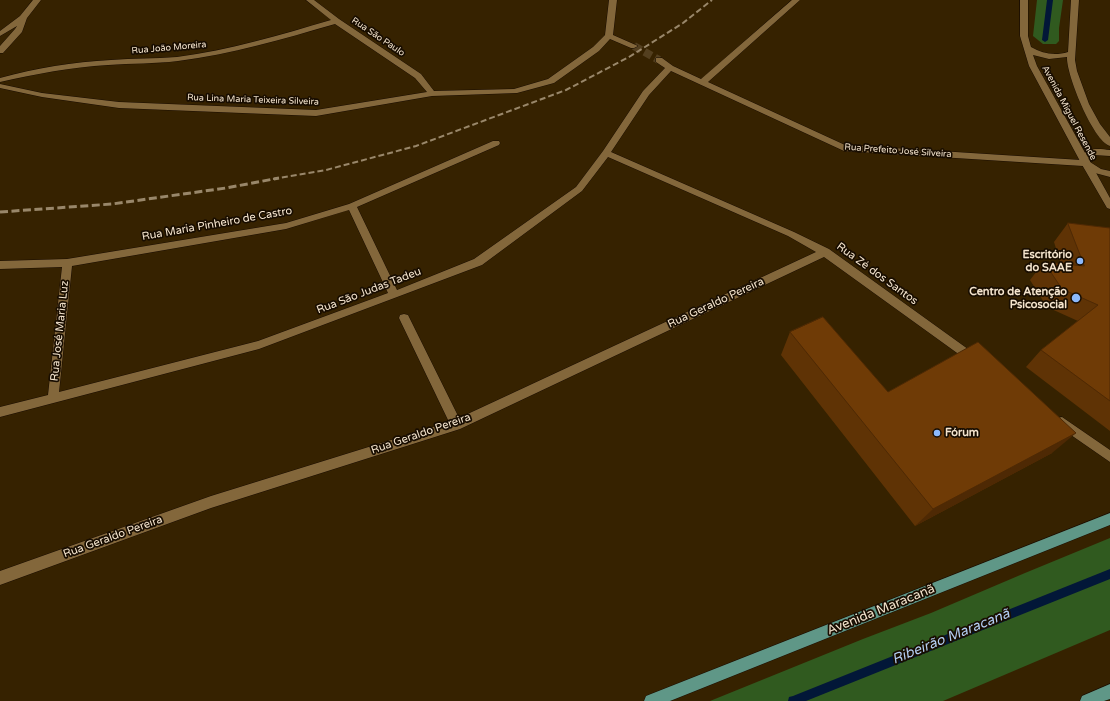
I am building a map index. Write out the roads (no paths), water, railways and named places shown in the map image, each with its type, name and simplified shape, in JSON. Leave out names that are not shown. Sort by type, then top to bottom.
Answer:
[{"type":"main road","name":"Avenida Maracanã","points":[[651,701],[1110,519]]},
{"type":"main road","points":[[1087,701],[1110,691]]},
{"type":"street","points":[[0,34],[23,18],[37,0]]},
{"type":"street","name":"Rua São Paulo","points":[[310,0],[336,21],[418,76],[432,94]]},
{"type":"street","points":[[614,0],[608,36],[634,46]]},
{"type":"street","points":[[702,83],[796,0]]},
{"type":"street","name":"Avenida Miguel Resende","points":[[1024,0],[1024,36],[1033,66],[1110,206]]},
{"type":"street","name":"Avenida Miguel Resende","points":[[1075,0],[1072,53],[1073,70],[1084,100],[1098,129],[1110,143]]},
{"type":"street","points":[[0,51],[19,30],[23,18]]},
{"type":"street","name":"Rua João Moreira","points":[[0,80],[17,75],[86,65],[174,60],[212,55],[336,21]]},
{"type":"street","name":"Rua Lina Maria Teixeira Silveira","points":[[0,86],[42,95],[119,105],[316,113],[432,94],[514,91],[551,81],[596,49],[608,36]]},
{"type":"street","points":[[1027,48],[1037,54],[1053,58],[1072,53]]},
{"type":"street","name":"Rua Prefeito José Silveira","points":[[659,60],[670,68],[844,148],[1085,163]]},
{"type":"street","name":"Rua São Judas Tadeu","points":[[0,412],[259,344],[394,295],[478,262],[579,189],[606,153],[646,92],[670,68]]},
{"type":"street","name":"Rua Maria Pinheiro de Castro","points":[[0,265],[67,263],[286,226],[352,206],[496,142]]},
{"type":"street","points":[[1110,154],[1092,152],[1087,155],[1085,163],[1098,171],[1110,174]]},
{"type":"street","name":"Rua Zé dos Santos","points":[[606,153],[791,234],[825,252],[981,364]]},
{"type":"street","points":[[352,206],[394,295]]},
{"type":"street","name":"Rua Geraldo Pereira","points":[[0,578],[211,502],[456,425],[825,252]]},
{"type":"street","name":"Rua José Maria Luz","points":[[52,399],[67,263]]},
{"type":"street","points":[[404,318],[456,425]]},
{"type":"street","points":[[1052,415],[1110,457]]},
{"type":"waterway","name":"Ribeirão Maracanã","points":[[1045,40],[1050,0]]},
{"type":"waterway","name":"Ribeirão Maracanã","points":[[793,701],[1110,574]]},
{"type":"tunnel","points":[[634,46],[659,60]]},
{"type":"railway","points":[[273,179],[326,170],[416,146],[566,90],[629,57],[683,23],[712,0]]},
{"type":"railway","points":[[0,212],[112,204],[226,188],[279,178]]},
{"type":"place","name":"Escritório do SAAE","points":[[1080,261]]},
{"type":"place","name":"Centro de Atenção Psicosocial","points":[[1076,298]]},
{"type":"place","name":"Fórum","points":[[937,433]]}]
